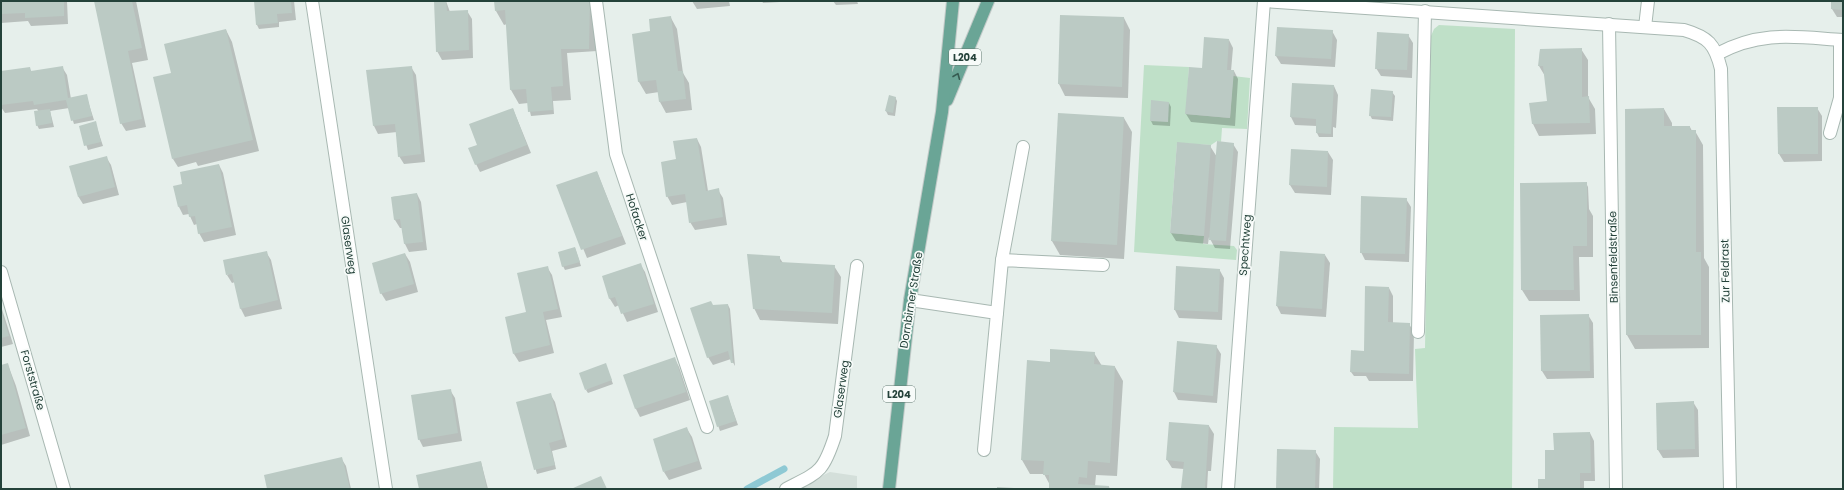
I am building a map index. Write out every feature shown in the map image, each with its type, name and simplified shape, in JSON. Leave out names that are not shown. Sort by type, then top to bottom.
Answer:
[{"type":"main road","name":"Dornbirner Straße","points":[[889,489],[910,300],[942,112],[953,1]]},
{"type":"main road","name":"Dornbirner Straße","points":[[942,112],[988,1]]},
{"type":"street","name":"Glaserweg","points":[[312,1],[386,489]]},
{"type":"street","name":"Hofacker","points":[[596,1],[616,154],[707,427]]},
{"type":"street","points":[[1264,1],[1684,30],[1700,35],[1709,42],[1717,54],[1748,41],[1765,37],[1841,40],[1840,98],[1830,133]]},
{"type":"street","name":"Spechtweg","points":[[1228,489],[1264,1]]},
{"type":"street","points":[[1645,27],[1648,1]]},
{"type":"street","points":[[1418,332],[1425,11]]},
{"type":"street","name":"Binsenfeldstraße","points":[[1609,24],[1616,489]]},
{"type":"street","name":"Zur Feldrast","points":[[1717,54],[1721,76],[1730,489]]},
{"type":"street","points":[[984,450],[1002,260],[1023,146]]},
{"type":"street","points":[[1002,260],[1103,266]]},
{"type":"street","name":"Glaserweg","points":[[786,489],[815,474],[827,460],[833,442],[857,266]]},
{"type":"street","name":"Forststraße","points":[[1,272],[64,489]]},
{"type":"street","points":[[910,300],[997,313]]},
{"type":"shaded area","points":[[830,472],[857,476],[857,489],[794,489]]},
{"type":"green space","points":[[1439,25],[1515,29],[1512,489],[1333,489],[1334,427],[1418,428],[1415,349],[1425,348],[1431,36],[1434,29]]},
{"type":"green space","points":[[1144,65],[1189,67],[1186,114],[1230,118],[1233,76],[1250,78],[1247,129],[1222,128],[1221,142],[1217,141],[1211,145],[1177,143],[1170,233],[1204,236],[1203,244],[1234,246],[1237,250],[1236,260],[1134,252]]},
{"type":"building","points":[[1,1],[64,1],[64,16],[25,18],[25,13],[1,14]]},
{"type":"building","points":[[94,1],[132,1],[142,48],[128,51],[142,119],[120,124]]},
{"type":"building","points":[[254,1],[291,1],[292,13],[277,14],[278,23],[256,25]]},
{"type":"building","points":[[434,1],[446,1],[447,11],[468,10],[469,50],[436,52]]},
{"type":"building","points":[[494,1],[590,1],[589,49],[561,49],[563,86],[551,87],[553,110],[528,112],[526,89],[510,90],[505,10],[495,11]]},
{"type":"building","points":[[1831,1],[1843,1],[1843,10],[1831,9]]},
{"type":"building","points":[[1060,15],[1124,17],[1122,87],[1058,84]]},
{"type":"building","points":[[671,16],[678,71],[683,71],[686,99],[659,102],[656,80],[638,82],[632,34],[650,31],[649,19]]},
{"type":"building","points":[[1277,27],[1333,30],[1331,59],[1275,56]]},
{"type":"building","points":[[226,29],[253,140],[172,159],[153,77],[171,73],[164,44]]},
{"type":"building","points":[[1377,32],[1409,34],[1407,70],[1375,69]]},
{"type":"building","points":[[1204,37],[1229,39],[1227,70],[1234,70],[1230,118],[1185,114],[1189,67],[1202,68]]},
{"type":"building","points":[[1582,48],[1582,97],[1589,96],[1590,123],[1532,124],[1529,103],[1547,101],[1543,66],[1538,66],[1540,49]]},
{"type":"building","points":[[63,66],[68,98],[87,94],[92,116],[71,121],[66,100],[34,105],[33,101],[1,105],[1,71],[30,67],[31,71]]},
{"type":"building","points":[[412,66],[421,154],[398,157],[395,124],[373,126],[366,70]]},
{"type":"building","points":[[1292,83],[1334,85],[1331,134],[1316,133],[1316,119],[1290,117]]},
{"type":"building","points":[[1371,89],[1393,91],[1391,117],[1369,116]]},
{"type":"building","points":[[889,95],[896,97],[893,113],[885,111]]},
{"type":"building","points":[[1151,100],[1169,102],[1168,122],[1150,121]]},
{"type":"building","points":[[1777,107],[1818,107],[1818,154],[1778,154]]},
{"type":"building","points":[[513,108],[527,145],[475,165],[468,148],[477,145],[469,124]]},
{"type":"building","points":[[1664,108],[1664,126],[1690,126],[1690,130],[1696,130],[1696,252],[1701,252],[1701,335],[1626,335],[1625,109]]},
{"type":"building","points":[[50,109],[52,123],[36,126],[34,111]]},
{"type":"building","points":[[1058,113],[1124,117],[1117,245],[1051,241]]},
{"type":"building","points":[[96,121],[101,142],[84,146],[79,126]]},
{"type":"building","points":[[697,138],[706,191],[719,188],[723,217],[689,223],[685,194],[666,197],[661,162],[676,159],[673,141]]},
{"type":"building","points":[[1217,141],[1234,143],[1226,241],[1209,240]]},
{"type":"building","points":[[1177,142],[1211,145],[1204,236],[1170,233]]},
{"type":"building","points":[[1291,149],[1328,151],[1327,187],[1289,185]]},
{"type":"building","points":[[107,156],[115,187],[78,197],[69,166]]},
{"type":"building","points":[[219,164],[232,227],[198,234],[195,216],[189,217],[187,205],[178,207],[173,186],[182,184],[180,172]]},
{"type":"building","points":[[597,171],[622,236],[581,250],[556,185]]},
{"type":"building","points":[[1587,182],[1587,246],[1573,246],[1574,290],[1521,290],[1520,183]]},
{"type":"building","points":[[417,193],[423,242],[404,244],[400,219],[394,220],[391,197]]},
{"type":"building","points":[[1361,196],[1407,198],[1405,254],[1360,253]]},
{"type":"building","points":[[575,247],[580,262],[562,267],[558,252]]},
{"type":"building","points":[[267,251],[278,300],[240,309],[232,274],[226,275],[223,260]]},
{"type":"building","points":[[1280,251],[1325,254],[1322,309],[1276,306]]},
{"type":"building","points":[[405,253],[414,284],[380,294],[372,263]]},
{"type":"building","points":[[747,254],[780,256],[780,262],[835,265],[832,313],[753,309]]},
{"type":"building","points":[[641,263],[654,304],[621,314],[615,297],[609,299],[602,276]]},
{"type":"building","points":[[548,266],[558,309],[543,312],[550,345],[513,354],[505,317],[526,312],[517,273]]},
{"type":"building","points":[[1176,266],[1220,269],[1218,312],[1174,310]]},
{"type":"building","points":[[1365,286],[1389,287],[1388,322],[1410,323],[1409,374],[1350,372],[1351,350],[1364,351]]},
{"type":"building","points":[[711,301],[713,305],[728,304],[733,363],[731,363],[728,351],[707,358],[690,308]]},
{"type":"building","points":[[1,310],[9,336],[1,338]]},
{"type":"building","points":[[1589,314],[1590,371],[1541,371],[1540,315]]},
{"type":"building","points":[[1177,341],[1217,345],[1213,396],[1173,392]]},
{"type":"building","points":[[1050,349],[1095,352],[1094,364],[1115,366],[1110,463],[1088,461],[1087,478],[1079,477],[1078,484],[1109,486],[1109,489],[1049,489],[1049,475],[1043,475],[1044,461],[1021,460],[1027,360],[1050,362]]},
{"type":"building","points":[[675,357],[686,392],[635,409],[623,375]]},
{"type":"building","points":[[8,363],[26,428],[1,435],[1,365]]},
{"type":"building","points":[[606,363],[612,380],[585,390],[579,373]]},
{"type":"building","points":[[451,389],[458,433],[418,440],[411,395]]},
{"type":"building","points":[[551,393],[563,439],[549,443],[555,465],[534,470],[516,402]]},
{"type":"building","points":[[728,395],[736,421],[717,427],[709,401]]},
{"type":"building","points":[[1694,401],[1695,449],[1657,450],[1656,403]]},
{"type":"building","points":[[1169,422],[1209,425],[1205,489],[1181,488],[1184,462],[1166,460]]},
{"type":"building","points":[[687,427],[698,461],[663,472],[653,439]]},
{"type":"building","points":[[1590,432],[1591,473],[1580,473],[1580,489],[1538,489],[1538,479],[1545,479],[1545,450],[1554,450],[1553,433]]},
{"type":"building","points":[[1277,449],[1316,450],[1315,489],[1276,489]]},
{"type":"building","points":[[342,457],[350,489],[267,489],[264,475]]},
{"type":"building","points":[[481,461],[487,489],[419,489],[416,475]]},
{"type":"building","points":[[601,476],[607,489],[571,489],[580,485]]},
{"type":"building","points":[[997,487],[1014,488],[1014,489],[997,489]]},
{"type":"waterway","points":[[747,489],[784,469]]}]
